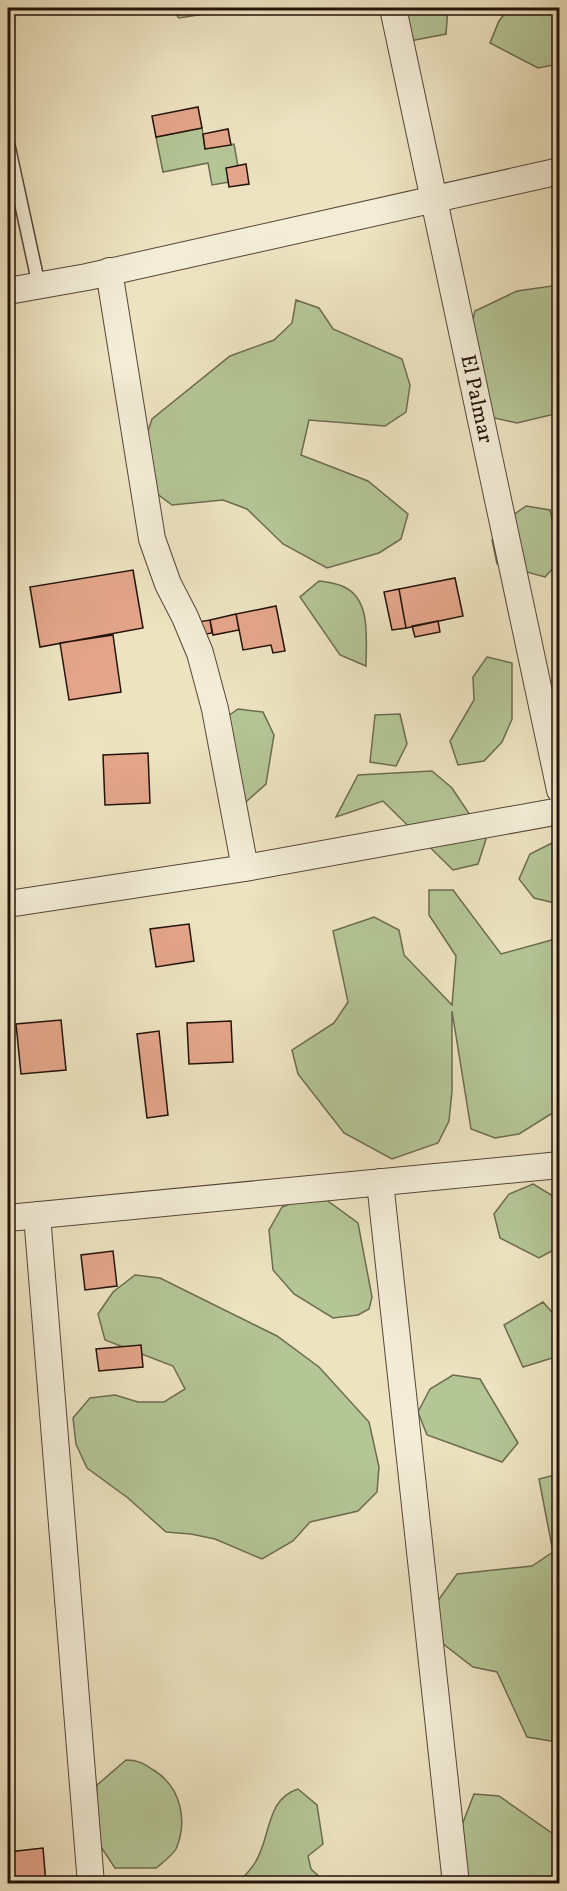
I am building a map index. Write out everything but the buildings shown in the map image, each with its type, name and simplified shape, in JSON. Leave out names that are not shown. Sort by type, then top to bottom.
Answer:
[{"type":"street","name":"El Palmar","points":[[393,8],[560,790]]},
{"type":"street","points":[[8,291],[109,271],[560,171]]},
{"type":"street","points":[[109,271],[152,539],[168,585],[200,653],[215,709],[245,868]]},
{"type":"street","points":[[8,904],[245,868],[560,811]]},
{"type":"street","points":[[8,1218],[560,1165]]},
{"type":"street","points":[[380,1182],[456,1884]]},
{"type":"street","points":[[37,1215],[91,1884]]},
{"type":"lane","points":[[8,143],[39,286]]},
{"type":"green space","points":[[170,8],[211,8],[204,14],[179,18]]},
{"type":"green space","points":[[380,8],[448,8],[446,34],[410,41],[389,25]]},
{"type":"green space","points":[[509,8],[548,8],[550,12],[559,16],[559,64],[538,68],[490,43],[499,21]]},
{"type":"green space","points":[[202,128],[205,149],[234,144],[238,166],[229,182],[212,185],[208,163],[163,172],[156,137]]},
{"type":"green space","points":[[559,285],[559,413],[517,423],[468,412],[463,361],[475,311],[517,291]]},
{"type":"green space","points":[[296,300],[319,308],[333,329],[402,359],[410,385],[406,412],[385,426],[309,420],[301,455],[368,481],[408,514],[401,539],[379,553],[327,568],[283,544],[247,509],[223,500],[172,505],[152,490],[144,443],[152,419],[230,356],[274,340],[292,323]]},
{"type":"green space","points":[[526,506],[550,510],[559,544],[559,562],[545,577],[497,564],[492,540],[506,520]]},
{"type":"green space","points":[[319,581],[342,586],[352,592],[363,609],[366,666],[340,655],[300,597]]},
{"type":"green space","points":[[487,657],[512,663],[512,719],[502,742],[484,761],[458,765],[450,741],[474,700],[473,677]]},
{"type":"green space","points":[[238,709],[263,712],[274,735],[266,784],[239,808],[228,716]]},
{"type":"green space","points":[[400,714],[407,744],[396,766],[370,762],[375,715]]},
{"type":"green space","points":[[432,771],[452,788],[486,839],[478,864],[453,870],[383,801],[336,817],[358,775]]},
{"type":"green space","points":[[554,842],[559,847],[559,904],[534,898],[519,879],[530,854]]},
{"type":"green space","points":[[429,890],[453,890],[501,954],[559,938],[559,1109],[519,1134],[495,1138],[471,1129],[452,1011],[452,1091],[449,1121],[438,1143],[392,1159],[344,1133],[298,1074],[292,1050],[334,1023],[348,1002],[333,931],[374,917],[399,930],[404,955],[452,1005],[456,956],[429,915]]},
{"type":"green space","points":[[533,1184],[553,1196],[559,1247],[539,1258],[500,1238],[494,1214],[509,1194]]},
{"type":"green space","points":[[317,1193],[358,1223],[372,1297],[369,1309],[358,1315],[333,1318],[294,1294],[273,1270],[269,1230],[282,1207]]},
{"type":"green space","points":[[135,1275],[160,1278],[277,1336],[319,1367],[369,1422],[379,1467],[377,1492],[358,1511],[310,1522],[293,1541],[262,1559],[215,1539],[166,1532],[128,1498],[87,1468],[76,1444],[73,1418],[90,1398],[115,1395],[138,1402],[164,1402],[185,1389],[173,1366],[105,1340],[98,1314],[113,1292]]},
{"type":"green space","points":[[543,1302],[559,1320],[559,1356],[523,1367],[504,1325]]},
{"type":"green space","points":[[453,1375],[480,1379],[518,1443],[502,1462],[427,1435],[418,1412],[430,1389]]},
{"type":"green space","points":[[559,1474],[560,1731],[551,1741],[527,1737],[497,1672],[473,1667],[433,1636],[430,1612],[457,1574],[532,1566],[553,1552],[539,1479]]},
{"type":"green space","points":[[126,1760],[141,1763],[164,1778],[171,1786],[180,1806],[180,1838],[176,1849],[156,1868],[115,1868],[95,1838],[97,1785]]},
{"type":"green space","points":[[298,1789],[317,1805],[323,1844],[308,1856],[311,1869],[326,1883],[238,1883],[256,1861],[280,1801]]},
{"type":"green space","points":[[474,1794],[499,1796],[559,1838],[551,1883],[447,1883],[447,1864]]}]
